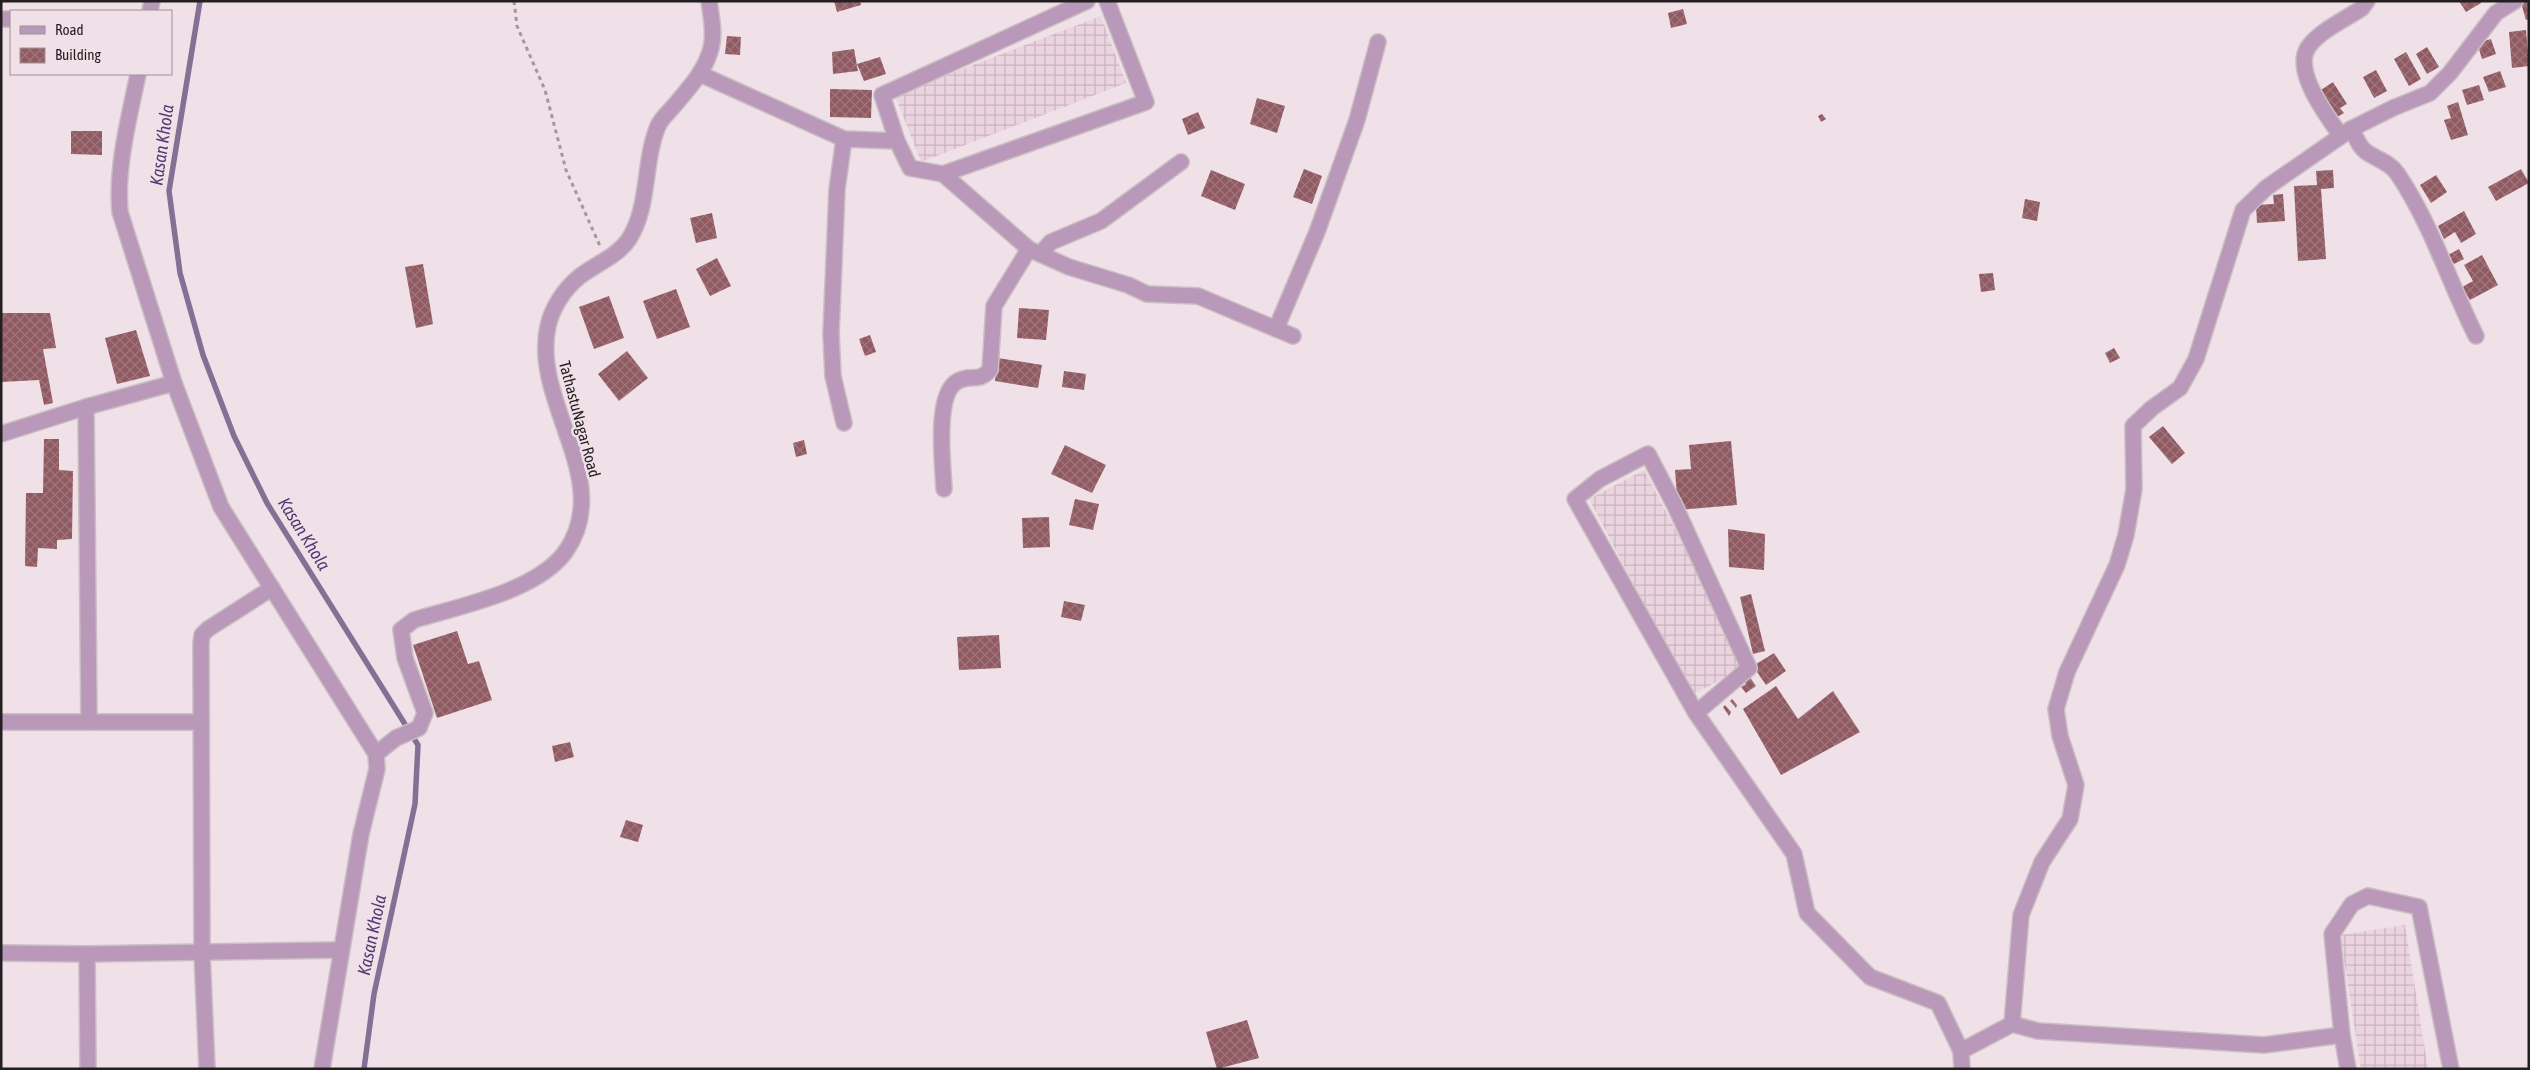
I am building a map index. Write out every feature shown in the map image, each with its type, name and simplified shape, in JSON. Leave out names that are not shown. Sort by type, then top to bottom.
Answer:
[{"type":"street","name":"TathastuNagar Road","points":[[376,754],[396,738],[419,728],[425,713],[405,658],[401,630],[414,620],[532,581],[565,552],[576,532],[582,506],[578,473],[556,404],[546,354],[548,326],[557,302],[578,277],[606,260],[628,241],[640,218],[650,153],[659,124],[700,74],[712,47],[709,1]]},
{"type":"street","points":[[1088,1],[882,95],[897,140],[910,168],[943,174],[1146,102],[1107,1]]},
{"type":"street","points":[[2366,1],[2362,8],[2321,35],[2308,47],[2305,64],[2312,93],[2363,150],[2380,158],[2396,171],[2440,253],[2462,308],[2476,336]]},
{"type":"street","points":[[2012,1024],[2022,915],[2042,862],[2070,819],[2076,785],[2060,736],[2056,709],[2067,672],[2117,565],[2126,535],[2134,488],[2133,426],[2152,408],[2180,388],[2196,360],[2243,210],[2266,188],[2346,132],[2393,108],[2430,93],[2450,73],[2496,13],[2515,1]]},
{"type":"street","points":[[1276,329],[1318,232],[1357,120],[1378,42]]},
{"type":"street","points":[[700,74],[844,139],[897,140]]},
{"type":"street","points":[[138,75],[120,165],[118,191],[120,212],[174,383],[221,507],[376,754],[377,769],[361,834],[340,950],[322,1069]]},
{"type":"street","points":[[844,139],[837,189],[831,334],[833,376],[844,423]]},
{"type":"street","points":[[944,489],[943,404],[952,387],[959,380],[979,379],[990,370],[994,306],[1034,251],[1101,220],[1181,162]]},
{"type":"street","points":[[943,174],[1034,251],[1069,268],[1128,284],[1147,294],[1198,296],[1294,336]]},
{"type":"street","points":[[1,434],[86,407],[174,383]]},
{"type":"street","points":[[86,407],[89,722]]},
{"type":"street","points":[[1696,713],[1749,668],[1676,506],[1648,454],[1600,479],[1575,499],[1696,713],[1794,854],[1807,913],[1870,977],[1938,1003],[1961,1051],[1962,1069]]},
{"type":"street","points":[[207,1069],[202,953],[202,635],[208,629],[272,588]]},
{"type":"street","points":[[1,722],[201,722]]},
{"type":"street","points":[[2348,1069],[2342,1035],[2332,934],[2352,904],[2368,896],[2419,907],[2451,1069]]},
{"type":"street","points":[[1,953],[202,953],[340,950]]},
{"type":"street","points":[[87,954],[88,1069]]},
{"type":"street","points":[[1961,1051],[2012,1024],[2038,1031],[2264,1045],[2342,1035]]},
{"type":"path","points":[[514,1],[517,26],[545,90],[566,170],[606,260]]},
{"type":"shaded area","points":[[1101,16],[1126,83],[921,162],[895,95]]},
{"type":"shaded area","points":[[1644,470],[1747,666],[1692,695],[1589,499]]},
{"type":"shaded area","points":[[2405,925],[2428,1069],[2361,1069],[2340,935]]},
{"type":"building","points":[[834,1],[860,1],[861,5],[837,12]]},
{"type":"building","points":[[2459,1],[2480,1],[2481,3],[2466,12]]},
{"type":"building","points":[[2529,1],[2529,19],[2526,20],[2521,3]]},
{"type":"building","points":[[1683,9],[1687,24],[1671,28],[1668,13]]},
{"type":"building","points":[[2526,30],[2529,66],[2512,68],[2509,32]]},
{"type":"building","points":[[727,36],[741,37],[740,55],[725,54]]},
{"type":"building","points":[[2491,39],[2496,54],[2482,59],[2477,43]]},
{"type":"building","points":[[2427,47],[2439,67],[2427,74],[2416,54]]},
{"type":"building","points":[[854,49],[858,71],[833,74],[832,52]]},
{"type":"building","points":[[2406,52],[2421,79],[2409,86],[2394,59]]},
{"type":"building","points":[[880,57],[886,74],[864,81],[857,64]]},
{"type":"building","points":[[2376,70],[2387,91],[2374,98],[2363,77]]},
{"type":"building","points":[[2500,71],[2506,87],[2489,92],[2483,77]]},
{"type":"building","points":[[2333,82],[2347,104],[2340,108],[2344,113],[2337,117],[2321,90]]},
{"type":"building","points":[[2479,85],[2484,100],[2467,105],[2462,90]]},
{"type":"building","points":[[830,89],[872,90],[871,118],[830,117]]},
{"type":"building","points":[[1257,98],[1285,106],[1277,133],[1250,124]]},
{"type":"building","points":[[2458,102],[2468,135],[2451,140],[2444,120],[2451,118],[2447,106]]},
{"type":"building","points":[[1198,112],[1205,128],[1188,135],[1182,119]]},
{"type":"building","points":[[1822,114],[1826,119],[1821,122],[1818,116]]},
{"type":"building","points":[[71,131],[102,131],[102,155],[71,154]]},
{"type":"building","points":[[1304,169],[1322,176],[1312,204],[1293,197]]},
{"type":"building","points":[[2521,169],[2529,183],[2496,201],[2488,187]]},
{"type":"building","points":[[1211,170],[1245,184],[1235,210],[1201,196]]},
{"type":"building","points":[[2333,170],[2334,188],[2321,189],[2326,259],[2298,261],[2294,186],[2317,185],[2316,171]]},
{"type":"building","points":[[2436,175],[2447,192],[2431,203],[2420,185]]},
{"type":"building","points":[[2283,194],[2285,221],[2257,223],[2256,205],[2274,204],[2273,195]]},
{"type":"building","points":[[2025,199],[2040,202],[2037,221],[2022,218]]},
{"type":"building","points":[[2464,211],[2476,234],[2461,243],[2455,232],[2444,239],[2438,226]]},
{"type":"building","points":[[712,213],[717,238],[696,243],[690,218]]},
{"type":"building","points":[[2459,249],[2464,259],[2454,264],[2448,255]]},
{"type":"building","points":[[2482,255],[2498,285],[2470,300],[2462,287],[2473,281],[2464,265]]},
{"type":"building","points":[[717,258],[731,286],[710,296],[696,269]]},
{"type":"building","points":[[423,264],[433,324],[416,328],[405,267]]},
{"type":"building","points":[[1993,273],[1995,290],[1981,292],[1979,274]]},
{"type":"building","points":[[676,289],[690,327],[657,339],[643,301]]},
{"type":"building","points":[[609,296],[624,338],[594,349],[579,307]]},
{"type":"building","points":[[1019,308],[1049,310],[1046,340],[1017,338]]},
{"type":"building","points":[[1,313],[50,313],[56,348],[43,349],[53,403],[44,405],[39,380],[1,382]]},
{"type":"building","points":[[136,330],[150,376],[117,384],[105,338]]},
{"type":"building","points":[[870,335],[876,352],[865,356],[859,339]]},
{"type":"building","points":[[2114,348],[2120,358],[2110,363],[2105,353]]},
{"type":"building","points":[[627,351],[648,378],[619,401],[598,374]]},
{"type":"building","points":[[998,358],[1042,365],[1038,388],[995,381]]},
{"type":"building","points":[[1064,371],[1086,374],[1084,390],[1062,387]]},
{"type":"building","points":[[2163,426],[2185,453],[2172,464],[2149,437]]},
{"type":"building","points":[[44,439],[59,439],[59,470],[73,471],[72,539],[57,540],[57,549],[38,548],[37,567],[25,566],[26,493],[43,493]]},
{"type":"building","points":[[804,440],[807,454],[796,457],[793,443]]},
{"type":"building","points":[[1731,441],[1737,505],[1678,510],[1675,470],[1691,469],[1689,445]]},
{"type":"building","points":[[1065,445],[1106,465],[1092,493],[1051,474]]},
{"type":"building","points":[[1075,499],[1099,504],[1093,530],[1069,525]]},
{"type":"building","points":[[1049,517],[1050,547],[1023,548],[1022,518]]},
{"type":"building","points":[[1728,529],[1765,534],[1764,570],[1729,567]]},
{"type":"building","points":[[1751,594],[1765,651],[1753,654],[1740,597]]},
{"type":"building","points":[[1064,601],[1085,605],[1081,621],[1061,617]]},
{"type":"building","points":[[457,631],[468,664],[479,661],[492,700],[437,718],[413,645]]},
{"type":"building","points":[[999,635],[1001,668],[959,670],[957,637]]},
{"type":"building","points":[[1774,653],[1786,671],[1766,685],[1753,666]]},
{"type":"building","points":[[1749,676],[1756,686],[1746,693],[1741,687],[1746,684],[1743,680]]},
{"type":"building","points":[[1776,686],[1798,719],[1833,691],[1860,732],[1781,775],[1743,709]]},
{"type":"building","points":[[1732,699],[1737,705],[1736,708],[1730,701]]},
{"type":"building","points":[[1725,705],[1731,712],[1729,716],[1723,707]]},
{"type":"building","points":[[570,742],[574,757],[555,762],[552,746]]},
{"type":"building","points":[[626,820],[643,825],[638,842],[620,837]]},
{"type":"building","points":[[1247,1020],[1259,1058],[1217,1069],[1206,1032]]},
{"type":"waterway","name":"Kasan Khola","points":[[200,1],[169,191],[180,273],[203,355],[234,436],[267,503],[418,745],[415,804],[374,994],[364,1069]]}]
